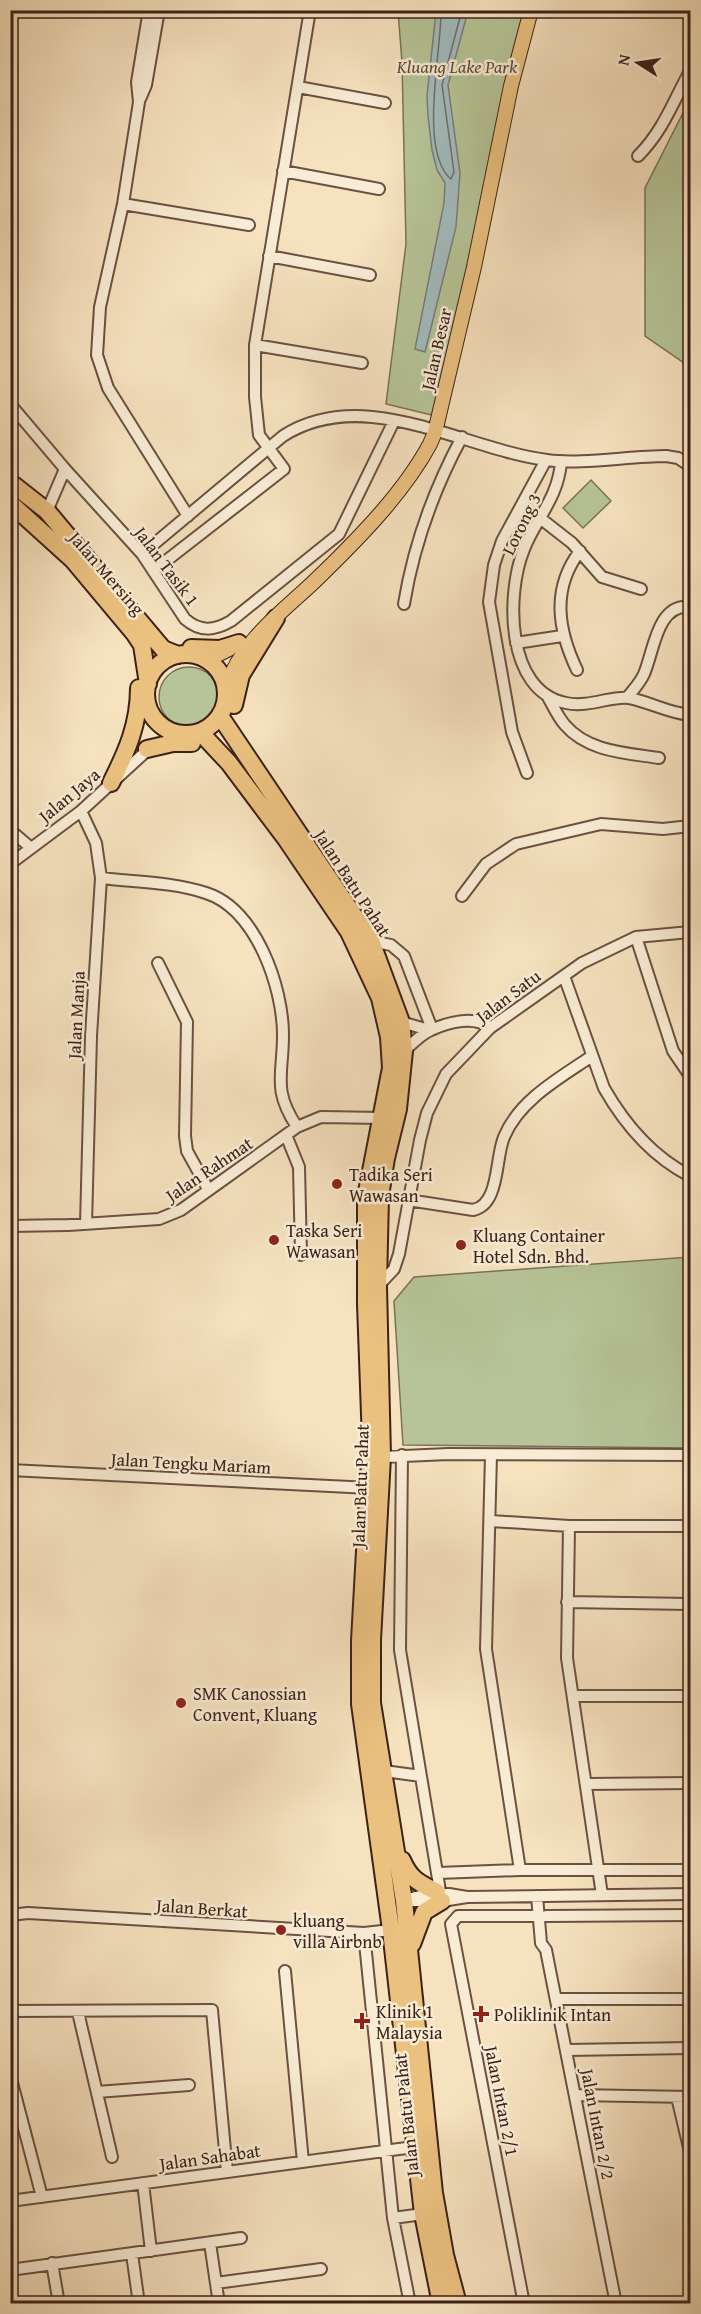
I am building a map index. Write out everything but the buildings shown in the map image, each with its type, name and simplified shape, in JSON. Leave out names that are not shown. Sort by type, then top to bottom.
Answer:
[{"type":"highway","points":[[10,482],[47,511],[131,620],[140,675],[139,700],[136,727],[115,778]]},
{"type":"highway","name":"Jalan Mersing","points":[[10,503],[73,560],[131,620],[153,637],[163,649],[178,655]]},
{"type":"highway","points":[[250,761],[235,728],[233,715],[236,689],[249,658],[276,618]]},
{"type":"highway","name":"Jalan Mersing","points":[[131,620],[142,645],[147,691]]},
{"type":"highway","points":[[153,637],[177,646],[208,650],[239,643]]},
{"type":"highway","points":[[178,655],[198,656],[207,660],[223,677],[226,688],[224,707],[211,726],[200,732],[180,734],[157,722],[150,710],[147,691],[159,665],[178,655]]},
{"type":"highway","name":"Jalan Batu Pahat","points":[[220,716],[371,941],[401,1022],[404,1051],[398,1109],[386,1158],[380,1196],[378,1286],[382,1457],[372,1640],[372,1703],[404,1901],[434,2193],[445,2255],[458,2304]]},
{"type":"highway","name":"Jalan Batu Pahat","points":[[200,732],[229,763],[286,839],[349,932],[367,966],[380,998],[389,1037],[391,1068],[366,1197],[370,1488],[360,1641],[360,1704],[391,1932],[423,2214],[429,2257],[441,2304]]},
{"type":"highway","points":[[147,749],[173,742],[200,744],[211,748],[229,763]]},
{"type":"highway","points":[[397,1849],[408,1875],[440,1895],[424,1912],[417,1924],[409,1953]]},
{"type":"highway","points":[[384,1878],[392,1891],[404,1901],[391,1932]]},
{"type":"main road","name":"Jalan Besar","points":[[207,660],[257,633],[323,574],[381,511],[426,451],[435,432],[474,267],[511,86],[531,10]]},
{"type":"main road","name":"Jalan Besar","points":[[226,688],[238,657],[257,633]]},
{"type":"street","points":[[139,102],[137,82],[149,10]]},
{"type":"street","points":[[159,10],[146,85],[139,102],[123,204],[100,307],[97,355],[108,388],[188,516]]},
{"type":"street","points":[[153,571],[284,470],[259,435],[255,415],[255,345],[310,10]]},
{"type":"street","points":[[366,10],[378,10]]},
{"type":"street","points":[[638,156],[655,139],[665,124],[690,71]]},
{"type":"street","points":[[298,87],[385,103]]},
{"type":"street","points":[[283,171],[379,189]]},
{"type":"street","points":[[123,204],[249,225]]},
{"type":"street","points":[[269,256],[370,274]]},
{"type":"street","points":[[255,345],[362,363]]},
{"type":"street","name":"Jalan Tasik 1","points":[[10,404],[142,554],[185,619],[194,626],[213,629],[231,621],[339,534],[394,421]]},
{"type":"street","points":[[142,554],[268,447],[292,430],[315,421],[362,416],[394,421],[561,462],[659,456],[689,463]]},
{"type":"street","points":[[404,604],[419,533],[438,481],[462,437]]},
{"type":"street","points":[[527,773],[512,732],[489,602],[494,566],[502,541],[546,460]]},
{"type":"street","name":"Lorong 3","points":[[561,462],[556,490],[524,548],[516,575],[512,601],[516,643],[524,664],[537,686],[546,694],[566,726],[602,749],[658,758]]},
{"type":"street","points":[[47,511],[65,469]]},
{"type":"street","points":[[540,518],[580,551],[592,568],[606,580],[640,589]]},
{"type":"street","points":[[577,670],[562,636],[563,583],[580,551]]},
{"type":"street","points":[[627,698],[643,677],[665,617],[678,607],[690,607]]},
{"type":"street","points":[[516,643],[562,636]]},
{"type":"street","name":"Jalan Jaya","points":[[115,778],[140,733],[147,691]]},
{"type":"street","points":[[546,694],[555,700],[580,705],[627,698],[672,713],[690,715]]},
{"type":"street","name":"Jalan Jaya","points":[[10,864],[81,811],[147,749],[180,734]]},
{"type":"street","name":"Jalan Manja","points":[[81,811],[96,843],[101,878],[91,1036],[86,1224]]},
{"type":"street","points":[[462,896],[486,864],[516,844],[602,824],[663,829],[690,826]]},
{"type":"street","points":[[10,830],[30,847]]},
{"type":"street","points":[[101,878],[186,887],[209,893],[229,905],[248,925],[266,957],[279,995],[283,1026],[281,1099],[297,1127]]},
{"type":"street","name":"Jalan Satu","points":[[378,1286],[394,1269],[402,1241],[420,1140],[436,1092],[446,1074],[490,1028],[599,953],[636,937],[690,932]]},
{"type":"street","points":[[636,937],[673,1051],[690,1076]]},
{"type":"street","points":[[371,941],[390,945],[404,956],[431,1030]]},
{"type":"street","points":[[158,963],[187,1022],[185,1136],[187,1151],[208,1189]]},
{"type":"street","points":[[564,976],[604,1088],[636,1134],[668,1162],[690,1176]]},
{"type":"street","points":[[404,1051],[431,1030],[475,1019],[490,1028]]},
{"type":"street","points":[[401,1022],[431,1030]]},
{"type":"street","points":[[408,1200],[473,1209],[483,1208],[489,1201],[499,1154],[510,1125],[532,1100],[592,1056]]},
{"type":"street","name":"Jalan Rahmat","points":[[10,1226],[159,1219],[182,1210],[208,1189],[297,1127],[321,1118],[382,1118]]},
{"type":"street","points":[[286,1135],[299,1167],[301,1255]]},
{"type":"street","points":[[382,1457],[402,1455],[690,1455]]},
{"type":"street","points":[[402,1455],[400,1650],[440,1895]]},
{"type":"street","points":[[491,1455],[486,1649],[520,1870]]},
{"type":"street","name":"Jalan Tengku Mariam","points":[[10,1470],[370,1488]]},
{"type":"street","points":[[491,1521],[569,1526],[690,1526]]},
{"type":"street","points":[[569,1526],[567,1648],[602,1895]]},
{"type":"street","points":[[567,1602],[690,1604]]},
{"type":"street","points":[[573,1696],[690,1696]]},
{"type":"street","points":[[384,1771],[421,1776]]},
{"type":"street","points":[[586,1784],[690,1783]]},
{"type":"street","points":[[438,1873],[690,1869]]},
{"type":"street","points":[[404,1901],[440,1895],[467,1897],[690,1894]]},
{"type":"street","name":"Jalan Intan 2/2","points":[[541,1896],[546,1950],[616,2304]]},
{"type":"street","name":"Jalan Berkat","points":[[10,1915],[28,1913],[364,1933],[391,1932]]},
{"type":"street","points":[[542,1916],[690,1915]]},
{"type":"street","name":"Jalan Intan 2/1","points":[[524,2304],[451,1924],[459,1916],[542,1916]]},
{"type":"street","points":[[364,1933],[393,2218],[410,2304]]},
{"type":"street","points":[[285,1971],[303,2162]]},
{"type":"street","points":[[556,1999],[690,1999]]},
{"type":"street","points":[[10,2011],[212,2010],[228,2172]]},
{"type":"street","points":[[78,2012],[112,2157]]},
{"type":"street","points":[[567,2050],[690,2048]]},
{"type":"street","points":[[10,2075],[42,2197]]},
{"type":"street","points":[[97,2092],[189,2085]]},
{"type":"street","points":[[575,2095],[690,2097]]},
{"type":"street","points":[[677,2097],[690,2152]]},
{"type":"street","name":"Jalan Sahabat","points":[[10,2201],[414,2147]]},
{"type":"street","points":[[143,2183],[151,2251]]},
{"type":"street","points":[[393,2218],[423,2214]]},
{"type":"street","points":[[10,2270],[240,2238]]},
{"type":"street","points":[[210,2243],[219,2304]]},
{"type":"street","points":[[132,2254],[139,2304]]},
{"type":"street","points":[[52,2263],[59,2304]]},
{"type":"street","points":[[216,2283],[321,2269]]},
{"type":"green space","name":"Kluang Lake Park","points":[[398,11],[526,11],[436,416],[386,404],[406,244],[402,62]]},
{"type":"green space","points":[[690,99],[690,367],[645,336],[645,188]]},
{"type":"green space","points":[[591,480],[611,501],[583,528],[563,508]]},
{"type":"green space","points":[[189,667],[210,676],[219,697],[210,718],[189,727],[168,718],[159,697],[168,676]]},
{"type":"green space","points":[[690,1257],[690,1448],[403,1445],[394,1301],[414,1277]]},
{"type":"water","points":[[468,11],[448,85],[460,173],[456,227],[425,352],[415,349],[444,203],[445,183],[437,170],[432,150],[427,96],[436,12]]},
{"type":"place","name":"Tadika Seri Wawasan","points":[[337,1184]]},
{"type":"place","name":"Taska Seri Wawasan","points":[[274,1240]]},
{"type":"place","name":"Kluang Container Hotel Sdn. Bhd.","points":[[461,1245]]},
{"type":"place","name":"SMK Canossian Convent, Kluang","points":[[181,1703]]},
{"type":"place","name":"kluang villa Airbnb","points":[[281,1930]]},
{"type":"place","name":"Poliklinik Intan","points":[[481,2014]]},
{"type":"place","name":"Klinik 1 Malaysia","points":[[362,2021]]}]
